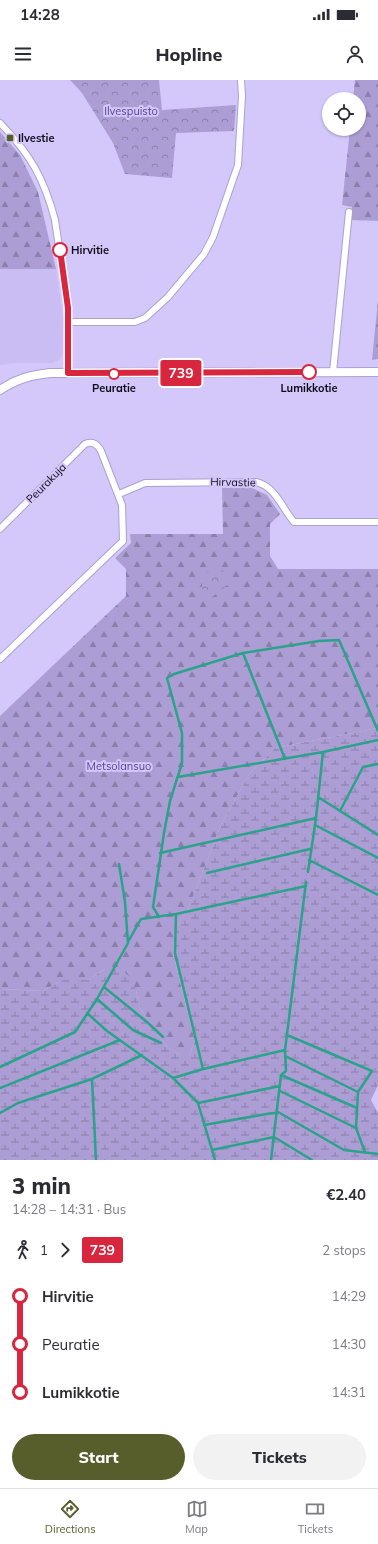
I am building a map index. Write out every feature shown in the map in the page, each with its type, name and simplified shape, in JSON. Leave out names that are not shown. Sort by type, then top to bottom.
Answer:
[{"type":"street","points":[[69,322],[129,323],[145,318],[168,297],[204,254],[213,237],[238,165],[242,96],[241,80]]},
{"type":"street","points":[[0,123],[23,149],[46,187],[55,220],[68,308],[68,373]]},
{"type":"street","points":[[333,372],[349,212]]},
{"type":"street","points":[[0,390],[22,378],[36,374],[378,372]]},
{"type":"street","name":"Peurakuja","points":[[0,529],[85,444],[94,443],[98,445],[119,494]]},
{"type":"street","name":"Hirvastie","points":[[119,494],[145,482],[256,482],[262,483],[269,487],[294,522],[378,522]]},
{"type":"street","points":[[0,659],[121,544],[124,539],[122,505],[119,494]]},
{"type":"shaded area","points":[[0,269],[56,269],[64,321],[63,354],[59,360],[53,363],[16,363],[0,365]]},
{"type":"green space","name":"Ilvespuisto","points":[[70,80],[159,80],[162,110],[236,105],[234,131],[176,133],[172,178],[125,174],[113,143],[82,93]]},
{"type":"green space","points":[[355,80],[378,80],[378,221],[352,220],[352,207],[342,205],[349,136],[366,136],[366,92],[354,92]]},
{"type":"green space","points":[[0,132],[20,155],[38,192],[56,269],[0,269]]},
{"type":"green space","points":[[378,300],[378,359],[372,360]]},
{"type":"green space","name":"Metsolansuo","points":[[250,487],[267,495],[280,514],[270,524],[270,556],[278,569],[378,569],[378,728],[275,748],[250,773],[221,825],[188,909],[175,928],[173,954],[195,1041],[189,1055],[179,1055],[166,1046],[140,1008],[136,990],[105,969],[88,980],[63,980],[43,991],[0,989],[0,716],[126,596],[126,569],[115,558],[131,543],[130,534],[223,534],[222,488]]},
{"type":"green space","points":[[217,569],[224,571],[232,579],[210,599],[205,598],[202,587],[202,576],[209,570]]},
{"type":"green space","points":[[378,728],[378,1085],[371,1100],[378,1113],[378,1160],[0,1160],[0,989],[43,991],[63,980],[88,980],[105,969],[119,968],[130,977],[136,990],[140,1008],[166,1046],[179,1055],[189,1055],[195,1041],[173,954],[175,928],[188,909],[221,825],[250,773],[275,748]]},
{"type":"waterway","points":[[159,917],[153,907],[164,833],[170,801],[182,763],[182,733],[167,678],[174,674],[243,653],[319,641],[339,640],[378,731]]},
{"type":"waterway","points":[[243,653],[285,759]]},
{"type":"waterway","points":[[178,777],[323,752],[378,740]]},
{"type":"waterway","points":[[308,872],[316,818],[323,752]]},
{"type":"waterway","points":[[340,811],[363,767],[378,764]]},
{"type":"waterway","points":[[318,797],[378,835]]},
{"type":"waterway","points":[[160,853],[316,818]]},
{"type":"waterway","points":[[315,825],[378,858]]},
{"type":"waterway","points":[[207,873],[310,849]]},
{"type":"waterway","points":[[309,860],[378,895]]},
{"type":"waterway","points":[[0,1067],[75,1032],[97,999],[128,943],[125,902],[119,864]]},
{"type":"waterway","points":[[271,1160],[281,1075],[286,1071],[285,1050],[306,882]]},
{"type":"waterway","points":[[128,942],[141,919],[176,914],[306,886]]},
{"type":"waterway","points":[[176,914],[175,953],[203,1069]]},
{"type":"waterway","points":[[104,987],[163,1037]]},
{"type":"waterway","points":[[97,999],[133,1030],[161,1043]]},
{"type":"waterway","points":[[87,1013],[107,1031],[173,1078],[198,1103],[215,1160]]},
{"type":"waterway","points":[[287,1035],[372,1071],[358,1092],[356,1128],[365,1152]]},
{"type":"waterway","points":[[0,1088],[120,1040]]},
{"type":"waterway","points":[[173,1078],[203,1069],[285,1050]]},
{"type":"waterway","points":[[0,1113],[18,1103],[92,1079],[142,1055]]},
{"type":"waterway","points":[[285,1056],[358,1092]]},
{"type":"waterway","points":[[281,1075],[357,1108]]},
{"type":"waterway","points":[[92,1079],[96,1160]]},
{"type":"waterway","points":[[198,1103],[280,1086]]},
{"type":"waterway","points":[[280,1091],[356,1128]]},
{"type":"waterway","points":[[204,1125],[278,1112],[344,1150],[378,1154]]},
{"type":"waterway","points":[[212,1150],[274,1137],[312,1160]]},
{"type":"bus line","name":"739","points":[[60,250],[68,308],[68,373],[118,374],[309,372]]},
{"type":"place","name":"Ilvestie","points":[[10,138]]},
{"type":"place","name":"Hirvitie","points":[[60,250]]},
{"type":"place","name":"Lumikkotie","points":[[309,372]]},
{"type":"place","name":"Peuratie","points":[[114,374]]}]
